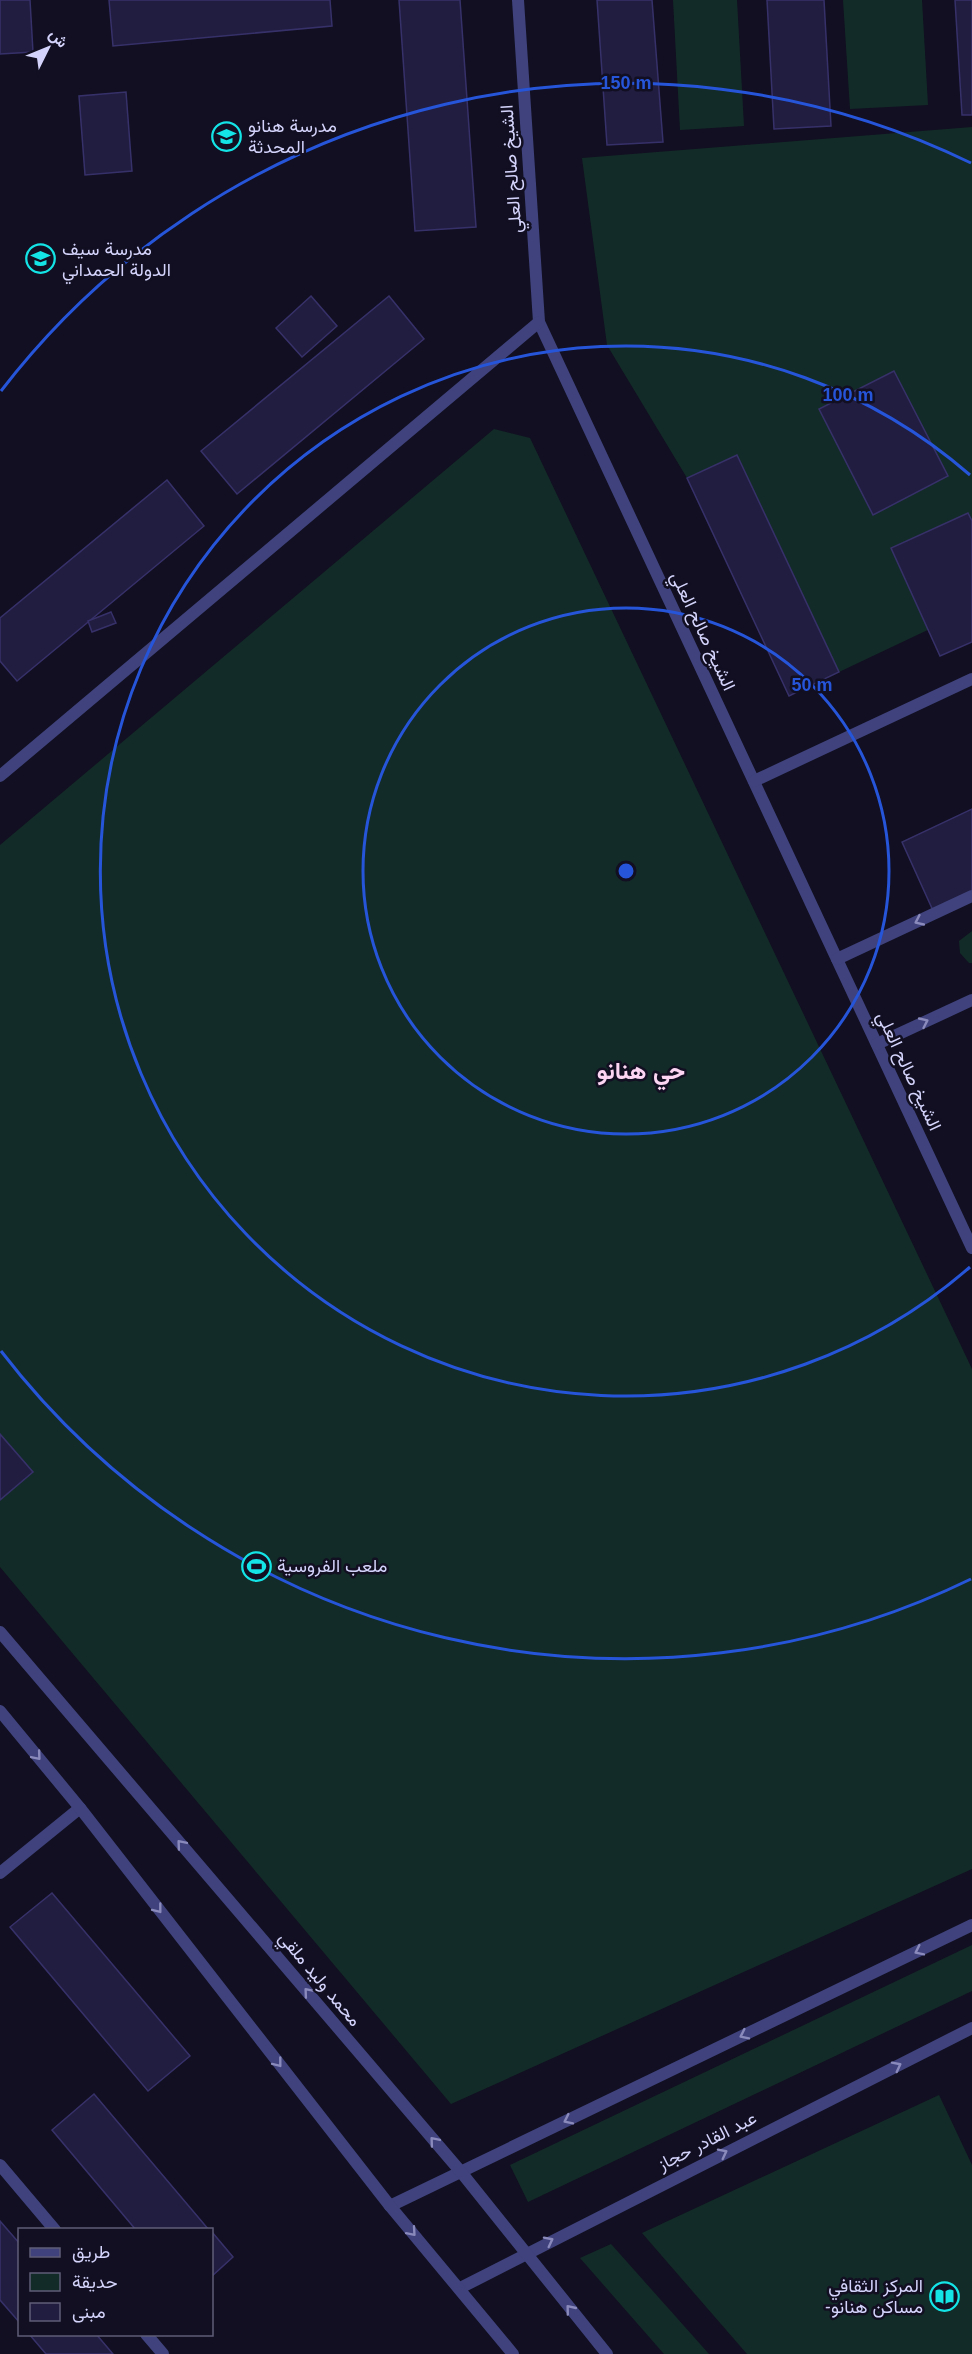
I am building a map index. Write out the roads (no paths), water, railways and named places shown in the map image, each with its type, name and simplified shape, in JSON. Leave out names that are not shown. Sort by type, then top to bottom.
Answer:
[{"type":"street","name":"الشيخ صالح العلي","points":[[518,0],[539,322],[972,1248]]},
{"type":"street","points":[[0,776],[539,322]]},
{"type":"street","points":[[754,781],[972,679]]},
{"type":"street","points":[[837,959],[972,896]]},
{"type":"street","points":[[877,1044],[972,1000]]},
{"type":"street","name":"محمد وليد ملقي","points":[[0,1632],[461,2172],[607,2354]]},
{"type":"street","points":[[0,1711],[80,1808],[390,2206],[513,2354]]},
{"type":"street","points":[[0,1873],[80,1808]]},
{"type":"street","points":[[390,2206],[972,1925]]},
{"type":"street","name":"عبد القادر حجاز","points":[[460,2288],[972,2028]]},
{"type":"street","points":[[0,2165],[54,2228]]},
{"type":"street","points":[[148,2336],[163,2354]]},
{"type":"place","name":"مدرسة هنانو المحدثة","points":[[227,136]]},
{"type":"place","name":"مدرسة سيف الدولة الحمداني","points":[[41,259]]},
{"type":"place","name":"ملعب الفروسية","points":[[256,1566]]},
{"type":"place","name":"المركز الثقافي -مساكن هنانو","points":[[944,2296]]},
{"type":"district","name":"حي هنانو","points":[[641,1070]]}]
